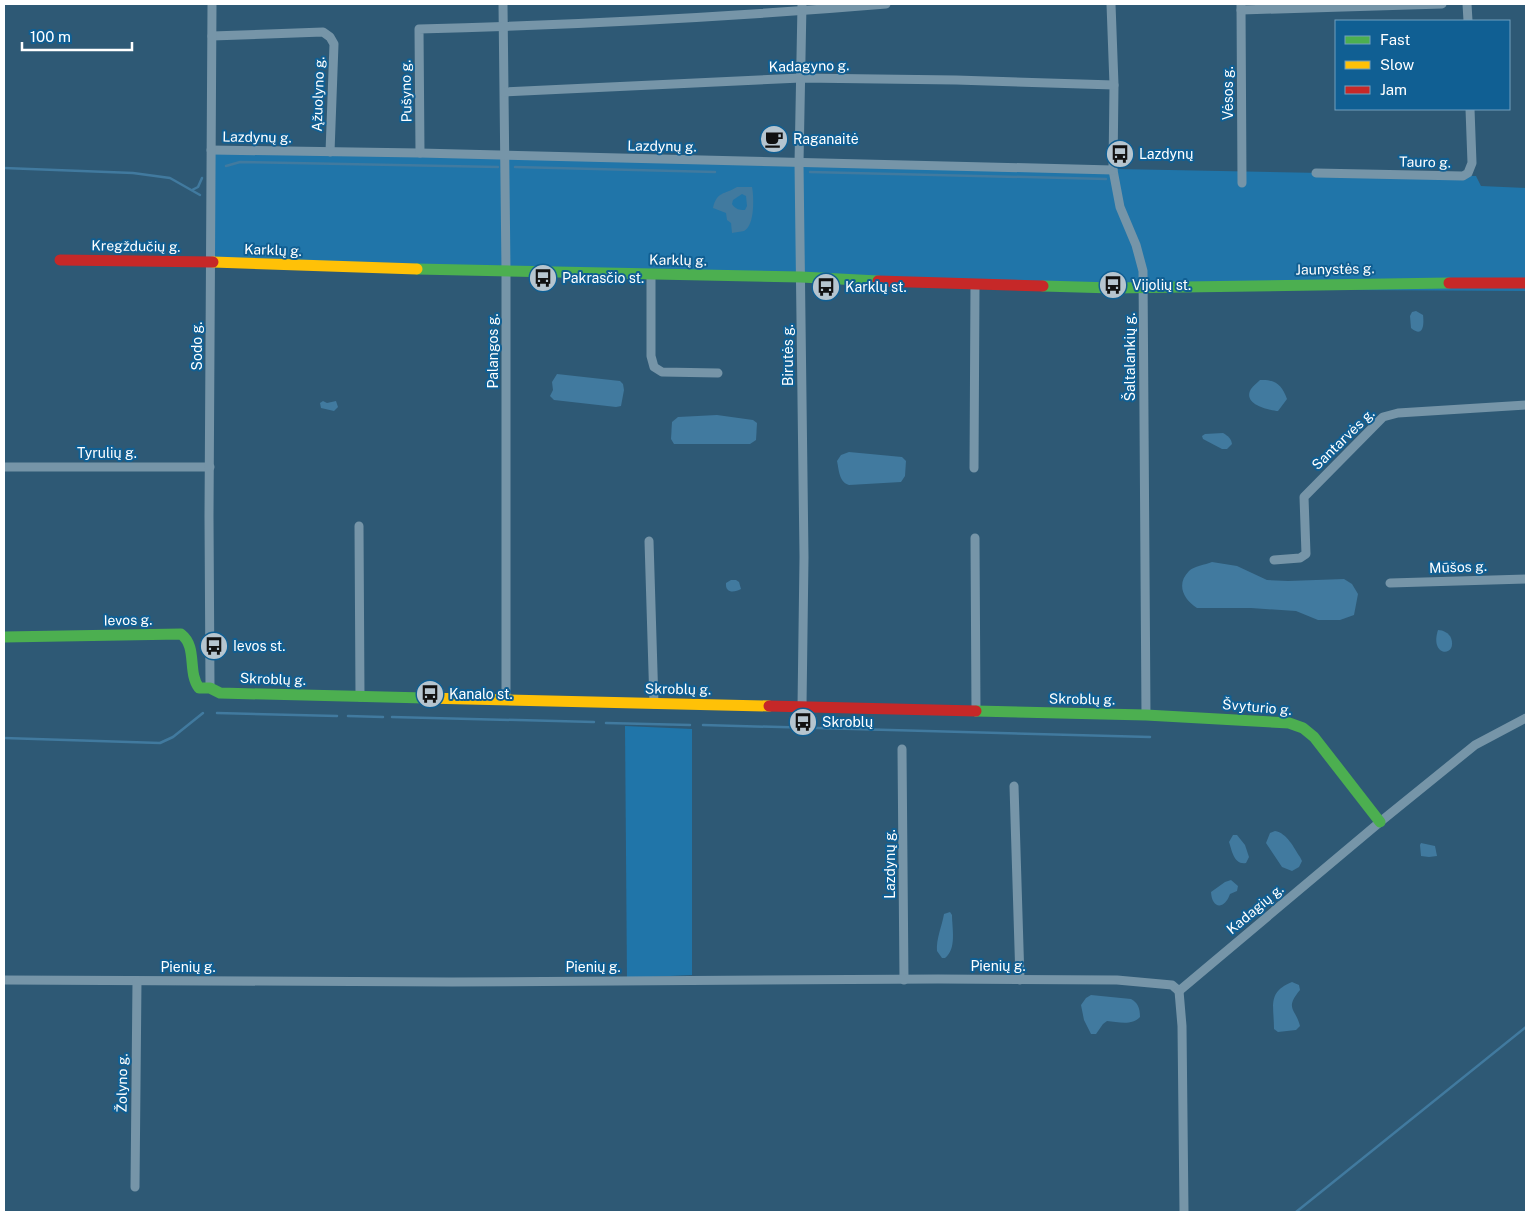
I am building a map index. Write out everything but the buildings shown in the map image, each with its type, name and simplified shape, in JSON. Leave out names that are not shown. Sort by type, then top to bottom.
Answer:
[{"type":"street","name":"Sodo g.","points":[[210,688],[212,4]]},
{"type":"street","name":"Palangos g.","points":[[503,4],[506,270],[506,699]]},
{"type":"street","points":[[503,26],[803,7],[886,4]]},
{"type":"street","name":"Šaltalankių g.","points":[[1111,4],[1114,85],[1113,170],[1120,207],[1136,244],[1143,271],[1144,288],[1143,446],[1146,714]]},
{"type":"street","points":[[1241,7],[1442,4]]},
{"type":"street","points":[[1467,4],[1468,20]]},
{"type":"street","name":"Birutės g.","points":[[802,706],[804,557],[800,163],[803,7]]},
{"type":"street","name":"Vėsos g.","points":[[1241,7],[1242,183]]},
{"type":"street","name":"Pušyno g.","points":[[420,153],[419,29],[503,26]]},
{"type":"street","name":"Ąžuolyno g.","points":[[212,36],[323,32],[330,37],[334,44],[330,152]]},
{"type":"street","name":"Kadagyno g.","points":[[505,92],[801,78],[1114,85]]},
{"type":"street","name":"Tauro g.","points":[[1316,173],[1462,176],[1468,173],[1472,163],[1470,110]]},
{"type":"street","name":"Lazdynų g.","points":[[211,150],[420,153],[1113,170]]},
{"type":"street","name":"Kregždučių g.","points":[[60,260],[211,262]]},
{"type":"street","name":"Karklų g.","points":[[211,262],[333,267],[801,277],[974,285],[1144,288]]},
{"type":"street","points":[[651,275],[651,356],[654,367],[662,372],[718,373]]},
{"type":"street","name":"Jaunystės g.","points":[[1144,288],[1378,283],[1526,283]]},
{"type":"street","points":[[974,285],[974,468]]},
{"type":"street","name":"Santarvės g.","points":[[1274,560],[1300,558],[1306,554],[1304,497],[1383,417],[1398,413],[1526,405]]},
{"type":"street","name":"Tyrulių g.","points":[[4,467],[210,467]]},
{"type":"street","points":[[359,526],[360,697]]},
{"type":"street","points":[[975,538],[976,712]]},
{"type":"street","points":[[649,541],[654,704]]},
{"type":"street","name":"Mūšos g.","points":[[1390,583],[1526,579]]},
{"type":"street","name":"Ievos g.","points":[[4,637],[181,634],[189,641],[195,685],[200,688],[210,688]]},
{"type":"street","name":"Skroblų g.","points":[[210,688],[220,693],[360,697],[802,706],[976,712],[1146,714]]},
{"type":"street","name":"Švyturio g.","points":[[1146,714],[1289,723],[1303,728],[1314,737],[1380,822]]},
{"type":"street","name":"Kadagių g.","points":[[1179,991],[1380,822],[1475,745],[1526,718]]},
{"type":"street","name":"Lazdynų g.","points":[[902,749],[904,980]]},
{"type":"street","points":[[1014,786],[1020,980]]},
{"type":"street","name":"Pienių g.","points":[[4,980],[452,982],[1117,980],[1172,985],[1179,991]]},
{"type":"street","name":"Žolyno g.","points":[[135,1187],[137,981]]},
{"type":"street","points":[[1179,991],[1182,1026],[1184,1212]]},
{"type":"shaded area","points":[[211,150],[1108,173],[1117,169],[1476,176],[1481,186],[1526,188],[1526,291],[1170,289],[211,262]]},
{"type":"shaded area","points":[[737,187],[752,187],[752,217],[748,228],[744,231],[732,233],[731,223],[727,220],[726,213],[713,208],[719,196]],"holes":[[[742,194],[746,196],[747,206],[745,210],[734,207],[732,204],[733,200]]]},
{"type":"shaded area","points":[[1416,311],[1423,315],[1422,329],[1419,332],[1411,328],[1410,316],[1412,312]]},
{"type":"shaded area","points":[[557,374],[620,381],[623,384],[624,390],[621,406],[554,400],[550,396],[553,390],[552,382]]},
{"type":"shaded area","points":[[1260,380],[1274,382],[1283,390],[1287,399],[1278,411],[1257,405],[1250,399],[1251,389]]},
{"type":"shaded area","points":[[323,401],[327,403],[336,401],[338,407],[334,411],[321,408],[320,403]]},
{"type":"shaded area","points":[[717,415],[753,420],[757,423],[756,440],[750,444],[674,444],[671,439],[672,422],[678,417]]},
{"type":"shaded area","points":[[1223,433],[1232,442],[1227,449],[1222,449],[1203,439],[1202,436],[1205,434]]},
{"type":"shaded area","points":[[849,452],[902,457],[906,461],[905,476],[901,482],[849,485],[841,478],[837,461],[841,455]]},
{"type":"shaded area","points":[[1212,562],[1237,566],[1267,580],[1344,579],[1352,584],[1358,594],[1354,615],[1340,620],[1318,620],[1296,611],[1251,608],[1197,608],[1185,596],[1182,586],[1183,581],[1191,569]]},
{"type":"shaded area","points":[[731,580],[739,582],[741,589],[736,591],[728,590],[726,583]]},
{"type":"shaded area","points":[[1438,630],[1446,632],[1451,638],[1451,649],[1448,651],[1444,652],[1437,646]]},
{"type":"shaded area","points":[[625,726],[692,729],[692,975],[627,978]]},
{"type":"shaded area","points":[[1275,831],[1287,838],[1302,861],[1299,867],[1292,871],[1282,867],[1266,843],[1270,833]]},
{"type":"shaded area","points":[[1233,835],[1237,835],[1245,845],[1249,857],[1246,863],[1239,862],[1234,857],[1229,842]]},
{"type":"shaded area","points":[[1421,843],[1435,846],[1437,856],[1421,856]]},
{"type":"shaded area","points":[[1231,880],[1238,886],[1237,891],[1230,894],[1222,905],[1216,904],[1211,892]]},
{"type":"shaded area","points":[[950,912],[952,915],[952,944],[949,954],[942,958],[937,951],[937,942],[944,914]]},
{"type":"shaded area","points":[[1292,982],[1299,985],[1300,990],[1295,996],[1292,1009],[1300,1026],[1296,1030],[1278,1032],[1274,1029],[1273,1007],[1275,995],[1284,986]]},
{"type":"shaded area","points":[[1091,995],[1131,999],[1138,1006],[1140,1017],[1133,1022],[1107,1021],[1096,1034],[1091,1034],[1084,1020],[1081,1005]]},
{"type":"waterway","points":[[226,166],[240,162],[498,167]]},
{"type":"waterway","points":[[515,167],[715,172]]},
{"type":"waterway","points":[[4,168],[133,173],[170,178],[200,195]]},
{"type":"waterway","points":[[810,172],[1106,179]]},
{"type":"waterway","points":[[192,190],[198,187],[202,178]]},
{"type":"waterway","points":[[4,738],[160,743],[173,737],[203,713]]},
{"type":"waterway","points":[[217,713],[337,716]]},
{"type":"waterway","points":[[348,716],[383,717]]},
{"type":"waterway","points":[[392,717],[594,722]]},
{"type":"waterway","points":[[606,723],[690,725]]},
{"type":"waterway","points":[[703,725],[1150,737]]},
{"type":"waterway","points":[[1296,1212],[1526,1027]]},
{"type":"traffic: fast","points":[[417,269],[801,277],[878,281]]},
{"type":"traffic: fast","points":[[1043,286],[1113,288],[1449,283]]},
{"type":"traffic: fast","points":[[4,637],[181,634],[189,646],[195,682],[199,688],[210,688],[220,693],[425,698]]},
{"type":"traffic: fast","points":[[976,711],[1146,715],[1289,723],[1303,728],[1314,737],[1380,822]]},
{"type":"traffic: slow","points":[[213,262],[417,269]]},
{"type":"traffic: slow","points":[[425,698],[769,706]]},
{"type":"traffic: jam","points":[[60,260],[213,262]]},
{"type":"traffic: jam","points":[[878,281],[1043,286]]},
{"type":"traffic: jam","points":[[1449,283],[1526,283]]},
{"type":"traffic: jam","points":[[769,706],[976,711]]},
{"type":"place","name":"Raganaitė","points":[[774,139]]},
{"type":"place","name":"Lazdynų","points":[[1120,154]]},
{"type":"place","name":"Pakrasčio st.","points":[[543,278]]},
{"type":"place","name":"Vijolių st.","points":[[1113,285]]},
{"type":"place","name":"Karklų st.","points":[[826,287]]},
{"type":"place","name":"Ievos st.","points":[[214,646]]},
{"type":"place","name":"Kanalo st.","points":[[430,694]]},
{"type":"place","name":"Skroblų","points":[[803,722]]}]
